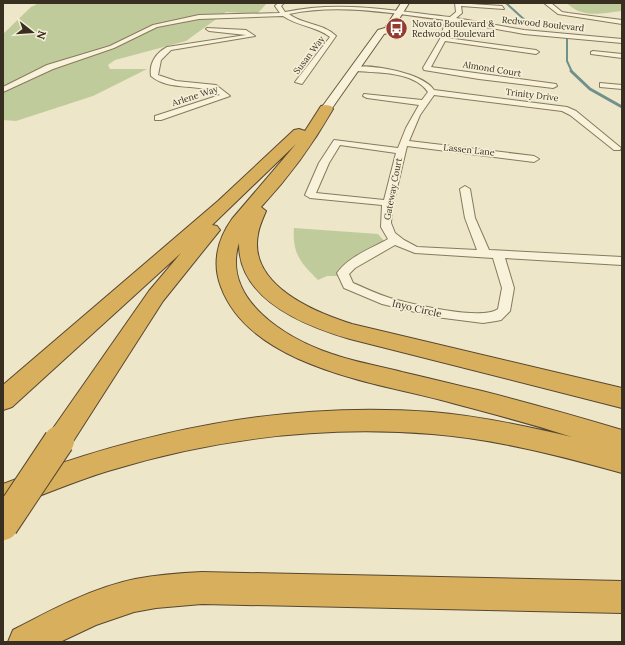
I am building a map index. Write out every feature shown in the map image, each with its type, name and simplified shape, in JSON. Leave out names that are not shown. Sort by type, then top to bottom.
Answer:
[{"type":"highway","points":[[3,400],[229,200],[326,109]]},
{"type":"highway","points":[[326,109],[307,141],[275,182],[239,222],[231,237],[226,255],[227,271],[236,298],[249,315],[266,331],[299,351],[328,362],[533,414],[622,441]]},
{"type":"highway","points":[[3,526],[164,285],[281,151]]},
{"type":"highway","points":[[275,182],[253,219],[247,245],[250,260],[256,274],[274,294],[290,306],[317,320],[338,327],[622,398]]},
{"type":"highway","points":[[3,497],[90,464],[174,442],[235,430],[320,422],[393,421],[453,426],[536,439],[622,461]]},
{"type":"highway","points":[[25,642],[67,620],[112,602],[180,589],[249,589],[622,597]]},
{"type":"main road","points":[[326,109],[381,32],[388,30],[399,8]]},
{"type":"street","points":[[281,3],[278,6],[283,14]]},
{"type":"street","points":[[547,3],[560,13],[622,22]]},
{"type":"street","points":[[502,8],[458,4],[459,13],[452,18],[445,29],[443,39],[536,52]]},
{"type":"street","name":"Redwood Boulevard","points":[[3,90],[56,65],[112,47],[155,26],[199,17],[283,14],[328,5],[399,8],[524,32],[622,41]]},
{"type":"street","name":"Susan Way","points":[[283,14],[298,23],[328,31],[333,36],[332,40],[299,82]]},
{"type":"street","points":[[192,44],[209,29],[199,17]]},
{"type":"street","name":"Redwood Boulevard","points":[[452,18],[517,27],[622,37]]},
{"type":"street","name":"Arlene Way","points":[[158,118],[226,96],[213,87],[175,83],[155,76],[154,70],[163,51],[174,47],[252,36],[246,32],[209,29]]},
{"type":"street","name":"Almond Court","points":[[443,39],[427,68],[479,78],[553,86]]},
{"type":"street","points":[[593,53],[622,56]]},
{"type":"street","points":[[610,55],[611,65]]},
{"type":"street","points":[[356,69],[412,77],[428,84],[432,92]]},
{"type":"street","points":[[603,85],[622,87]]},
{"type":"street","name":"Gateway Court","points":[[395,240],[388,231],[385,222],[388,203],[402,147],[423,103],[432,92]]},
{"type":"street","name":"Trinity Drive","points":[[432,92],[564,109],[573,114],[617,148]]},
{"type":"street","points":[[367,96],[423,103]]},
{"type":"street","name":"Lassen Lane","points":[[388,203],[310,195],[324,163],[337,142],[534,159]]},
{"type":"street","points":[[465,189],[470,218],[485,255]]},
{"type":"street","points":[[395,240],[415,250],[485,255],[622,260]]},
{"type":"street","name":"Inyo Circle","points":[[395,240],[351,265],[343,273],[348,285],[386,301],[436,313],[483,319],[496,317],[504,311],[508,288],[498,255]]},
{"type":"green space","points":[[39,3],[267,3],[257,14],[226,12],[186,41],[115,60],[108,65],[110,69],[147,69],[93,96],[16,121],[3,120],[3,34],[31,7]]},
{"type":"green space","points":[[567,3],[622,3],[622,11],[600,14],[586,13],[573,8]]},
{"type":"green space","points":[[294,228],[378,234],[385,242],[339,276],[327,276],[318,280],[302,263],[296,251]]},
{"type":"waterway","points":[[506,3],[527,22]]},
{"type":"waterway","points":[[567,39],[567,61],[572,72]]},
{"type":"waterway","points":[[572,72],[590,89],[622,107]]},
{"type":"place","name":"Novato Boulevard & Redwood Boulevard","points":[[396,29]]}]
